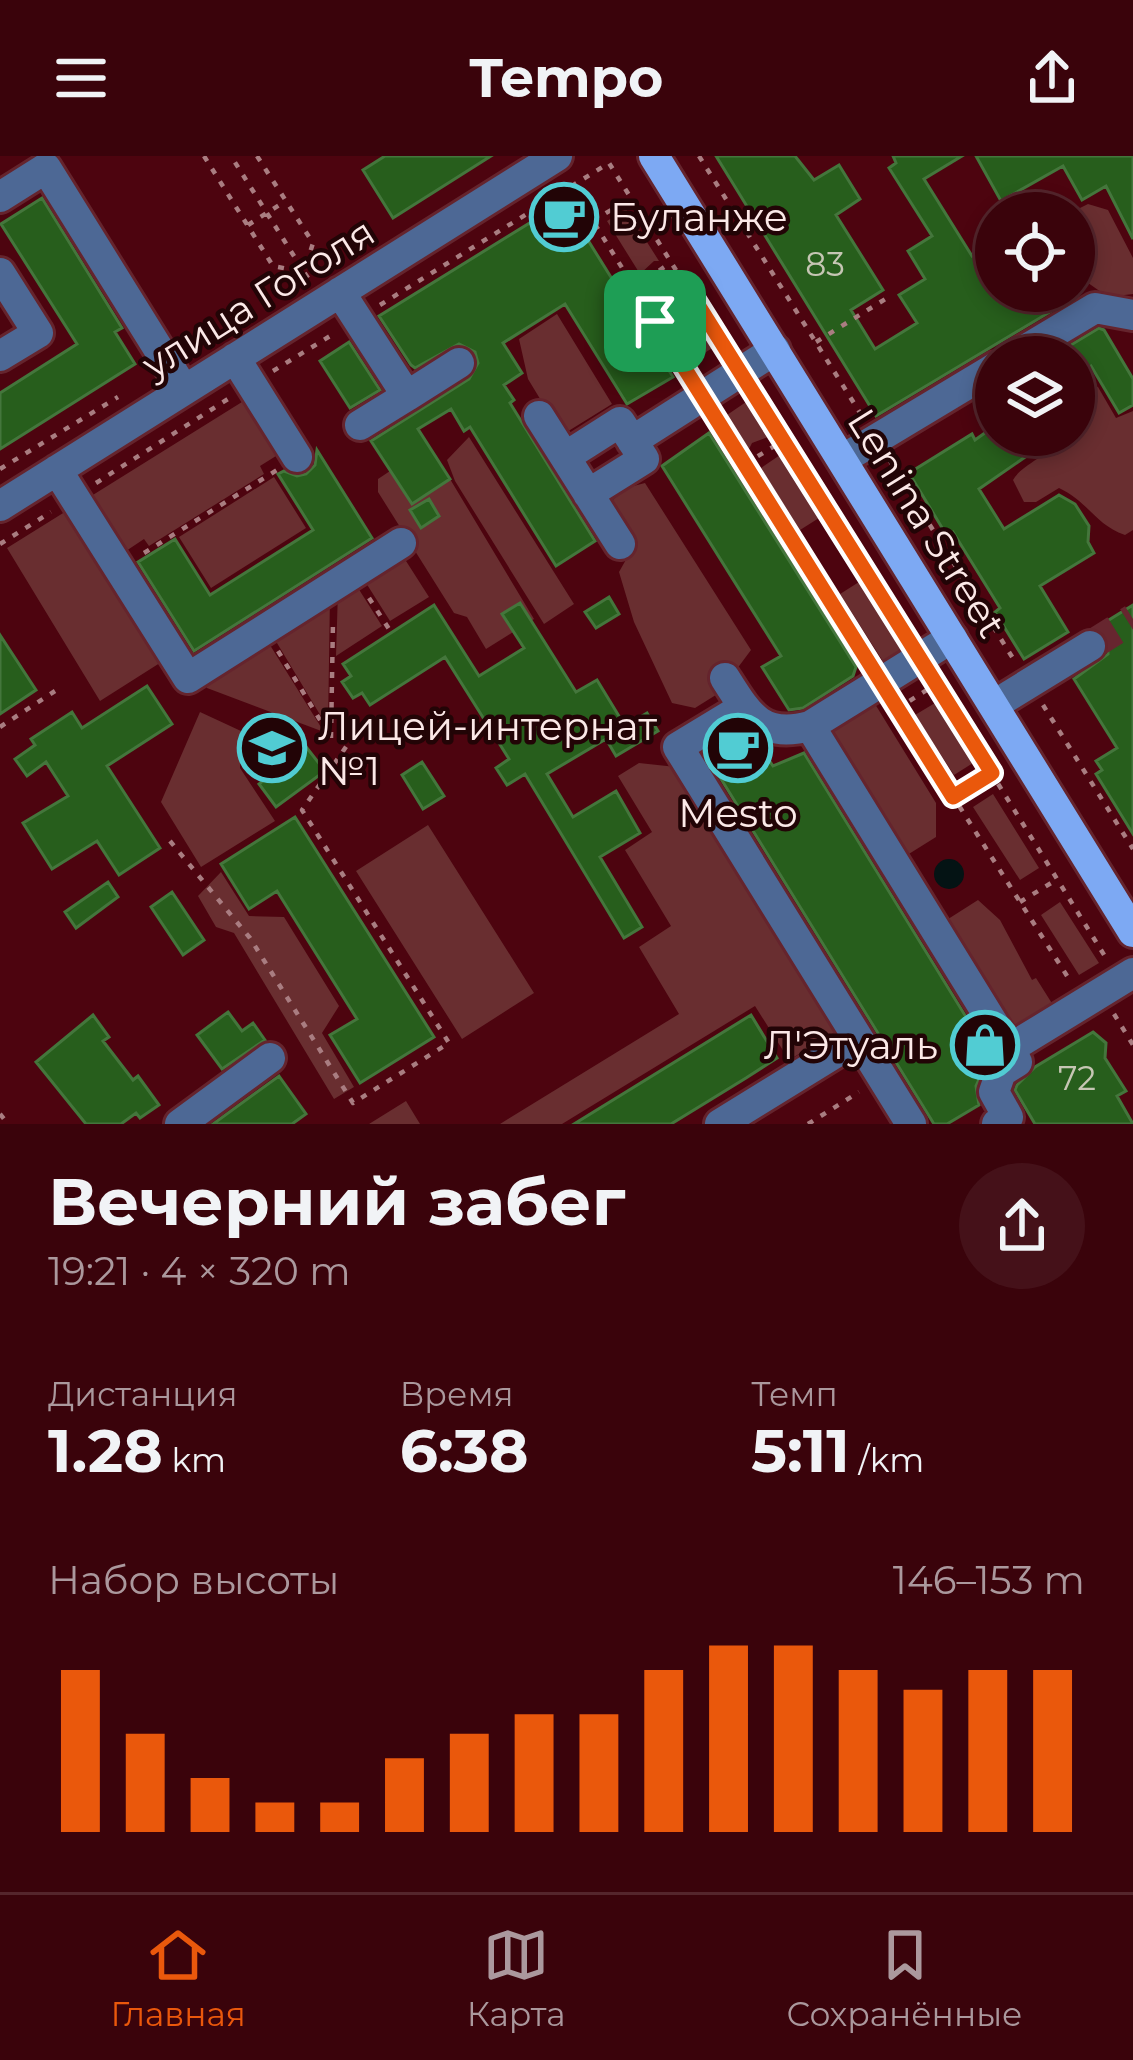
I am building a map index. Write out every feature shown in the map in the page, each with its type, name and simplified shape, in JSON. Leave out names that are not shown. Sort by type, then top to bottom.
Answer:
[{"type":"main road","name":"Lenina Street","points":[[654,156],[1133,932]]},
{"type":"street","name":"улица Гоголя","points":[[0,506],[65,484],[184,390],[243,372],[332,297],[556,156]]},
{"type":"street","points":[[0,197],[46,168],[184,390]]},
{"type":"street","points":[[0,273],[38,333],[0,356]]},
{"type":"street","points":[[332,297],[358,319],[407,396]]},
{"type":"street","points":[[1048,336],[1095,308],[1133,315]]},
{"type":"street","points":[[632,441],[775,350]]},
{"type":"street","points":[[360,425],[459,363]]},
{"type":"street","points":[[243,372],[297,457]]},
{"type":"street","points":[[843,459],[975,380]]},
{"type":"street","points":[[539,416],[620,544]]},
{"type":"street","points":[[565,457],[620,422],[644,459],[588,494]]},
{"type":"street","points":[[65,484],[188,678],[401,542]]},
{"type":"street","points":[[725,678],[763,726],[787,732],[810,726],[952,638]]},
{"type":"street","points":[[994,705],[1090,646]]},
{"type":"street","points":[[743,706],[678,747],[911,1124]]},
{"type":"street","points":[[810,726],[1017,1062],[1001,1072],[994,1092],[1006,1122]]},
{"type":"street","points":[[1009,1049],[1109,988]]},
{"type":"street","points":[[720,1124],[858,1039]]},
{"type":"street","points":[[180,1124],[270,1058]]},
{"type":"path","points":[[204,156],[273,266],[304,272]]},
{"type":"path","points":[[231,156],[304,272],[332,297]]},
{"type":"path","points":[[257,156],[313,243],[304,272]]},
{"type":"path","points":[[699,156],[867,424]]},
{"type":"path","points":[[0,544],[65,484],[243,372],[358,319],[609,163],[1057,879],[1133,1045]]},
{"type":"path","points":[[571,186],[1020,902],[1109,988]]},
{"type":"path","points":[[593,221],[631,198]]},
{"type":"path","points":[[248,225],[286,201]]},
{"type":"path","points":[[634,287],[671,263]]},
{"type":"path","points":[[655,321],[693,297]]},
{"type":"path","points":[[816,342],[887,298]]},
{"type":"path","points":[[745,464],[783,440]]},
{"type":"path","points":[[119,569],[297,457]]},
{"type":"path","points":[[890,460],[1133,850]]},
{"type":"path","points":[[265,629],[331,738],[344,579]]},
{"type":"path","points":[[344,579],[389,629]]},
{"type":"path","points":[[0,727],[55,692]]},
{"type":"path","points":[[170,841],[250,938],[353,1103],[448,1042],[302,810],[348,744]]},
{"type":"path","points":[[953,797],[992,773]]},
{"type":"path","points":[[1020,902],[1057,879]]},
{"type":"path","points":[[808,1124],[883,1078]]},
{"type":"path","points":[[0,1114],[8,1124]]},
{"type":"shaded area","points":[[1095,206],[1108,210],[1133,258],[1133,294],[1108,297],[1095,288]]},
{"type":"shaded area","points":[[626,209],[659,261],[640,274],[607,221]]},
{"type":"shaded area","points":[[689,308],[714,347],[695,359],[670,319]]},
{"type":"shaded area","points":[[557,314],[612,404],[562,435],[528,379],[519,339]]},
{"type":"shaded area","points":[[1095,386],[1116,418],[1133,411],[1133,530],[1125,535],[1106,525],[1059,488],[1036,502],[1024,502],[1013,480],[1040,457],[1095,456]]},
{"type":"shaded area","points":[[250,397],[284,451],[260,466],[264,474],[149,546],[144,539],[123,553],[88,498]]},
{"type":"shaded area","points":[[746,402],[768,437],[749,449],[727,415]]},
{"type":"shaded area","points":[[469,437],[574,604],[544,624],[455,481],[447,460]]},
{"type":"shaded area","points":[[780,455],[819,518],[800,530],[761,468]]},
{"type":"shaded area","points":[[390,471],[398,481],[429,492],[450,479],[534,619],[486,649],[467,617],[454,613],[378,492],[378,479]]},
{"type":"shaded area","points":[[274,477],[306,528],[211,588],[179,537]]},
{"type":"shaded area","points":[[645,483],[751,650],[719,693],[695,708],[672,703],[634,622],[619,572],[632,549],[607,507],[622,489]]},
{"type":"shaded area","points":[[68,510],[163,661],[100,701],[7,548]]},
{"type":"shaded area","points":[[399,550],[429,597],[390,621],[361,575]]},
{"type":"shaded area","points":[[353,580],[382,626],[336,656],[338,590]]},
{"type":"shaded area","points":[[859,582],[903,651],[884,663],[840,594]]},
{"type":"shaded area","points":[[330,595],[328,728],[271,633]]},
{"type":"shaded area","points":[[265,637],[324,732],[207,688],[201,678]]},
{"type":"shaded area","points":[[935,703],[973,763],[954,775],[915,715]]},
{"type":"shaded area","points":[[875,704],[936,803],[936,837],[904,857],[827,734]]},
{"type":"shaded area","points":[[200,712],[241,731],[240,768],[275,821],[201,867],[161,802]]},
{"type":"shaded area","points":[[639,763],[676,767],[837,1031],[789,1060],[755,1006],[562,1124],[500,1124],[679,1014],[639,947],[671,926],[625,850],[652,832],[618,776]]},
{"type":"shaded area","points":[[993,794],[1039,868],[1020,880],[973,807]]},
{"type":"shaded area","points":[[428,825],[534,993],[462,1039],[356,871]]},
{"type":"shaded area","points":[[949,859],[964,874],[949,889],[934,874]]},
{"type":"shaded area","points":[[221,872],[249,916],[284,917],[339,1006],[322,1033],[354,1087],[334,1099],[234,933],[216,927],[198,896]]},
{"type":"shaded area","points":[[978,900],[1000,920],[1032,980],[1036,978],[1053,1005],[1013,1030],[945,921]]},
{"type":"shaded area","points":[[1060,902],[1099,963],[1079,975],[1041,915]]},
{"type":"shaded area","points":[[406,1101],[420,1124],[369,1124]]},
{"type":"building","points":[[385,156],[491,156],[393,218],[363,170]]},
{"type":"building","points":[[716,156],[795,156],[814,180],[839,165],[860,199],[836,215],[883,290],[851,310],[875,349],[917,323],[899,295],[925,279],[908,251],[932,236],[889,168],[896,163],[893,156],[962,156],[924,179],[975,254],[975,312],[1050,312],[1010,336],[975,336],[975,357],[876,416]]},
{"type":"building","points":[[976,156],[1133,156],[1133,239],[1106,186],[1095,192],[1078,192],[1063,166],[1017,192],[996,192]]},
{"type":"building","points":[[565,195],[673,377],[627,404],[565,304],[503,343],[522,373],[504,385],[514,400],[510,403],[595,541],[556,566],[470,427],[464,431],[451,409],[418,429],[450,479],[412,504],[371,441],[469,379],[478,363],[475,352],[459,344],[415,368],[379,316],[536,219],[533,215]]},
{"type":"building","points":[[42,198],[122,328],[115,332],[135,364],[0,449],[0,393],[77,344],[1,224]]},
{"type":"building","points":[[1104,330],[1133,379],[1133,405],[1119,413],[1095,373],[1095,336],[1086,336]]},
{"type":"building","points":[[349,342],[380,390],[350,408],[320,361]]},
{"type":"building","points":[[709,433],[856,667],[853,676],[803,708],[789,710],[762,667],[781,656],[662,466]]},
{"type":"building","points":[[972,434],[975,456],[1027,456],[979,489],[1004,529],[1059,495],[1075,504],[1089,526],[1088,542],[1094,553],[1040,586],[1068,632],[1024,659],[995,612],[1000,608],[953,532],[947,536],[909,473]]},
{"type":"building","name":"Лицей-интернат №1","points":[[317,450],[372,538],[194,651],[138,562],[175,539],[210,595],[313,530],[278,474],[306,474],[315,465]]},
{"type":"building","points":[[429,499],[439,516],[421,528],[410,510]]},
{"type":"building","points":[[609,597],[619,614],[596,628],[585,612]]},
{"type":"building","points":[[520,603],[576,692],[597,680],[625,726],[647,713],[658,731],[616,756],[606,739],[547,774],[573,817],[616,791],[640,833],[600,857],[642,927],[624,938],[525,774],[507,785],[496,768],[509,759],[445,657],[370,705],[362,693],[353,698],[342,682],[351,676],[343,664],[434,605],[479,676],[524,648],[502,614]]},
{"type":"building","points":[[1133,605],[1133,834],[1096,774],[1102,770],[1096,761],[1117,748],[1074,679],[1108,654],[1107,637],[1096,628]]},
{"type":"building","points":[[0,635],[36,690],[0,714]]},
{"type":"building","points":[[147,686],[172,724],[107,766],[160,848],[119,875],[97,841],[52,869],[23,823],[68,796],[46,762],[27,776],[15,759],[35,745],[31,739],[72,712],[82,728]]},
{"type":"building","points":[[272,725],[295,756],[307,748],[325,771],[276,807],[259,784],[269,776],[245,745]]},
{"type":"building","points":[[741,732],[757,743],[773,766],[804,753],[990,1056],[976,1086],[979,1105],[947,1124],[934,1124],[705,753]]},
{"type":"building","points":[[422,762],[444,796],[423,809],[402,775]]},
{"type":"building","points":[[295,817],[434,1037],[360,1083],[330,1035],[357,1019],[277,891],[249,909],[221,864]]},
{"type":"building","points":[[108,882],[118,897],[76,928],[65,912]]},
{"type":"building","points":[[172,892],[204,940],[183,955],[151,907]]},
{"type":"building","points":[[228,1012],[242,1031],[253,1023],[265,1040],[222,1069],[197,1035]]},
{"type":"building","points":[[93,1015],[109,1037],[103,1041],[159,1105],[140,1118],[136,1113],[121,1124],[86,1124],[36,1062]]},
{"type":"building","points":[[751,1015],[777,1058],[746,1078],[671,1124],[574,1124]]},
{"type":"building","points":[[1093,1032],[1106,1043],[1105,1058],[1126,1091],[1117,1096],[1133,1124],[1035,1124],[1015,1090],[1017,1085],[1035,1067]]},
{"type":"building","points":[[279,1076],[306,1114],[292,1124],[213,1124]]},
{"type":"tunnel","points":[[1090,646],[1133,619]]},
{"type":"place","name":"Буланже","points":[[564,217]]},
{"type":"place","name":"Лицей-интернат №1","points":[[272,748]]},
{"type":"place","name":"Mesto","points":[[738,748]]},
{"type":"place","name":"Л'Этуаль","points":[[985,1045]]},
{"type":"route","points":[[693,297],[992,773],[953,797],[655,321],[693,297]]}]
